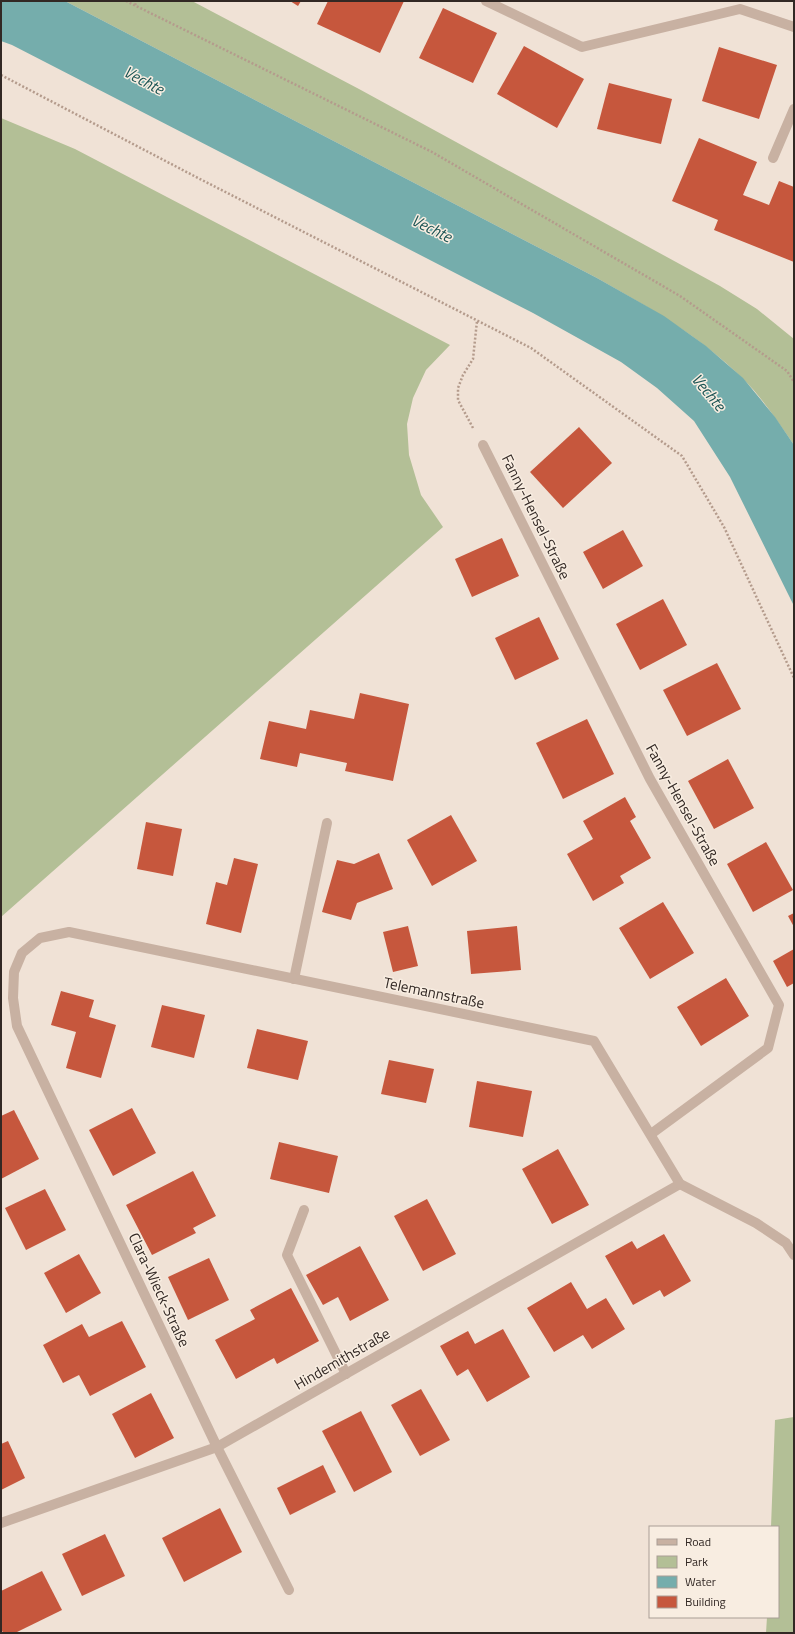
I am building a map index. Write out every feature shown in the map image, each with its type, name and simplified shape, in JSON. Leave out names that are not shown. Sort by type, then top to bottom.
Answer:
[{"type":"street","points":[[486,1],[582,48],[740,9],[794,27]]},
{"type":"street","points":[[773,158],[794,109]]},
{"type":"street","name":"Fanny-Hensel-Straße","points":[[484,445],[650,779],[779,1005],[768,1048],[650,1134]]},
{"type":"street","points":[[294,979],[327,823]]},
{"type":"street","name":"Telemannstraße","points":[[13,998],[14,972],[22,953],[40,938],[70,932],[594,1041],[680,1184]]},
{"type":"street","name":"Clara-Wieck-Straße","points":[[13,998],[17,1026],[217,1447],[289,1590]]},
{"type":"street","points":[[680,1184],[756,1223],[786,1244],[794,1255]]},
{"type":"street","name":"Hindemithstraße","points":[[1,1523],[217,1447],[680,1184]]},
{"type":"street","points":[[304,1210],[287,1255],[346,1374]]},
{"type":"path","points":[[126,1],[432,152],[680,296],[787,371],[794,382]]},
{"type":"path","points":[[135,5],[137,1]]},
{"type":"path","points":[[1,75],[198,178],[531,348],[682,456],[724,527],[794,678]]},
{"type":"path","points":[[477,320],[473,359],[463,375],[458,388],[458,400],[484,445]]},
{"type":"green space","points":[[65,1],[192,1],[359,89],[720,286],[757,309],[794,339],[794,445],[763,401],[742,378],[709,349],[654,311],[597,278]]},
{"type":"green space","points":[[1,118],[75,149],[450,345],[426,370],[413,398],[407,424],[409,455],[421,495],[443,527],[1,917]]},
{"type":"green space","points":[[794,1417],[794,1633],[766,1633],[767,1618],[779,1618],[779,1526],[771,1526],[775,1420]]},
{"type":"water","name":"Vechte","points":[[1,1],[65,1],[597,278],[664,316],[706,346],[743,378],[775,417],[794,445],[794,606],[730,477],[694,421],[657,388],[621,362],[533,313],[12,45],[1,41]]},
{"type":"building","points":[[290,1],[301,1],[298,6]]},
{"type":"building","points":[[328,1],[404,1],[380,53],[317,24]]},
{"type":"building","points":[[443,8],[497,33],[473,83],[419,58]]},
{"type":"building","points":[[524,46],[584,79],[557,128],[497,94]]},
{"type":"building","points":[[719,47],[777,65],[759,119],[702,101]]},
{"type":"building","points":[[609,83],[672,99],[661,144],[597,129]]},
{"type":"building","points":[[699,138],[757,162],[743,195],[769,205],[779,181],[794,187],[794,262],[714,230],[718,220],[672,201]]},
{"type":"building","points":[[579,427],[612,463],[563,508],[530,472]]},
{"type":"building","points":[[623,530],[643,566],[603,589],[583,552]]},
{"type":"building","points":[[502,538],[519,576],[472,597],[455,559]]},
{"type":"building","points":[[663,599],[687,645],[640,670],[616,624]]},
{"type":"building","points":[[539,617],[559,659],[515,680],[495,638]]},
{"type":"building","points":[[717,663],[741,709],[687,736],[663,690]]},
{"type":"building","points":[[360,693],[409,704],[393,781],[345,771],[347,763],[300,753],[297,767],[260,759],[269,721],[306,729],[310,710],[354,719]]},
{"type":"building","points":[[587,719],[614,774],[563,799],[536,743]]},
{"type":"building","points":[[728,759],[754,808],[714,829],[688,781]]},
{"type":"building","points":[[625,797],[636,817],[630,821],[651,858],[620,876],[624,883],[593,901],[567,854],[593,839],[583,821]]},
{"type":"building","points":[[451,815],[477,861],[432,886],[407,840]]},
{"type":"building","points":[[146,822],[182,829],[173,876],[137,869]]},
{"type":"building","points":[[766,842],[793,890],[753,912],[727,864]]},
{"type":"building","points":[[379,853],[393,889],[357,903],[351,920],[322,912],[337,860],[354,864]]},
{"type":"building","points":[[234,858],[258,864],[241,933],[206,924],[216,882],[227,885]]},
{"type":"building","points":[[663,902],[694,953],[650,979],[619,928]]},
{"type":"building","points":[[794,913],[794,927],[788,916]]},
{"type":"building","points":[[408,926],[418,966],[393,972],[383,932]]},
{"type":"building","points":[[517,926],[521,970],[471,974],[467,931]]},
{"type":"building","points":[[794,949],[794,983],[787,987],[773,961]]},
{"type":"building","points":[[726,978],[749,1016],[701,1046],[677,1007]]},
{"type":"building","points":[[61,991],[94,1000],[89,1017],[116,1025],[101,1078],[66,1068],[76,1032],[51,1025]]},
{"type":"building","points":[[162,1005],[205,1015],[194,1058],[151,1047]]},
{"type":"building","points":[[257,1029],[308,1041],[298,1080],[247,1068]]},
{"type":"building","points":[[389,1060],[434,1069],[426,1103],[381,1094]]},
{"type":"building","points":[[477,1081],[532,1091],[523,1137],[469,1127]]},
{"type":"building","points":[[132,1108],[156,1153],[113,1176],[89,1130]]},
{"type":"building","points":[[14,1110],[39,1159],[1,1179],[1,1116]]},
{"type":"building","points":[[279,1142],[338,1156],[329,1193],[270,1179]]},
{"type":"building","points":[[558,1149],[589,1205],[552,1224],[522,1169]]},
{"type":"building","points":[[193,1171],[216,1216],[193,1228],[196,1233],[152,1255],[126,1205]]},
{"type":"building","points":[[45,1189],[66,1230],[26,1250],[5,1208]]},
{"type":"building","points":[[427,1199],[456,1254],[423,1271],[394,1216]]},
{"type":"building","points":[[664,1234],[691,1281],[664,1297],[660,1290],[633,1305],[605,1256],[632,1241],[637,1249]]},
{"type":"building","points":[[360,1246],[389,1300],[350,1321],[338,1297],[323,1305],[306,1275]]},
{"type":"building","points":[[79,1254],[101,1293],[66,1313],[44,1273]]},
{"type":"building","points":[[209,1258],[229,1300],[188,1320],[168,1277]]},
{"type":"building","points":[[571,1282],[587,1309],[606,1298],[625,1329],[592,1349],[583,1335],[554,1352],[527,1308]]},
{"type":"building","points":[[291,1288],[319,1341],[277,1364],[274,1358],[236,1379],[215,1340],[255,1319],[250,1310]]},
{"type":"building","points":[[122,1321],[146,1367],[90,1396],[79,1375],[63,1383],[43,1345],[82,1324],[89,1337]]},
{"type":"building","points":[[503,1329],[530,1377],[487,1402],[468,1369],[457,1376],[440,1346],[468,1331],[475,1344]]},
{"type":"building","points":[[421,1389],[450,1440],[420,1456],[391,1405]]},
{"type":"building","points":[[151,1393],[174,1438],[135,1458],[112,1414]]},
{"type":"building","points":[[361,1411],[392,1472],[354,1492],[322,1431]]},
{"type":"building","points":[[8,1441],[25,1478],[1,1490],[1,1444]]},
{"type":"building","points":[[323,1465],[336,1492],[290,1515],[277,1488]]},
{"type":"building","points":[[220,1508],[242,1552],[184,1582],[162,1538]]},
{"type":"building","points":[[105,1534],[125,1576],[82,1596],[62,1554]]},
{"type":"building","points":[[42,1571],[62,1610],[15,1633],[3,1633],[1,1628],[1,1591]]}]
